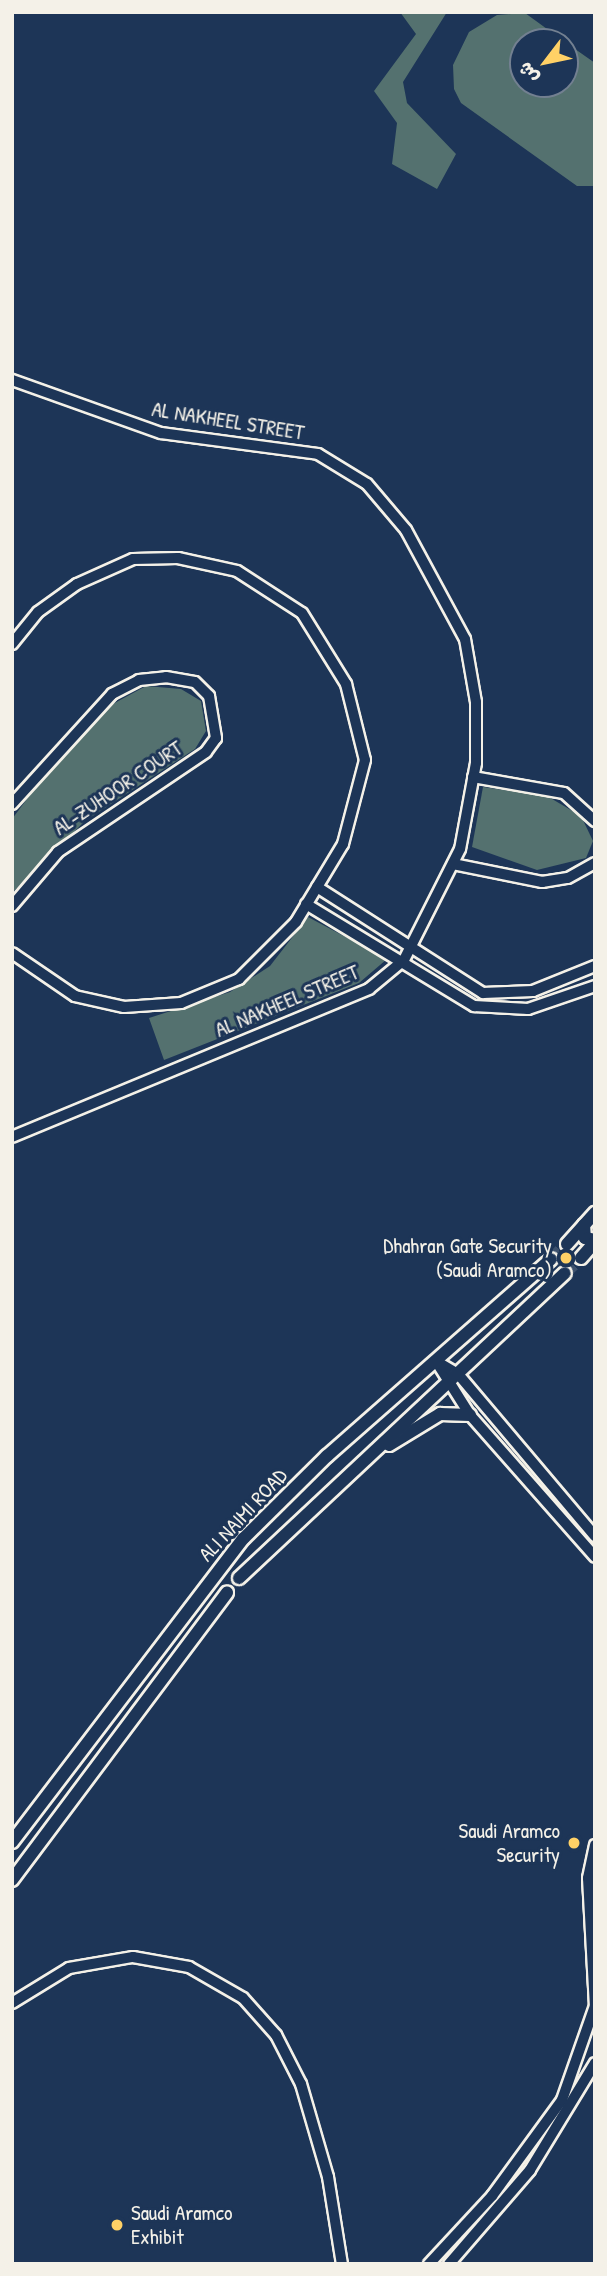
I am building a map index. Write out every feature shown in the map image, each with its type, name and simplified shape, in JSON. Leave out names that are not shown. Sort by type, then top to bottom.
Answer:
[{"type":"main road","points":[[567,1244],[595,1213]]},
{"type":"main road","points":[[581,1258],[595,1241],[585,1238],[584,1225]]},
{"type":"main road","name":"ALI NAIMI ROAD","points":[[12,1842],[244,1538],[551,1259]]},
{"type":"main road","points":[[541,1270],[553,1270],[554,1284]]},
{"type":"main road","name":"ALI NAIMI ROAD","points":[[239,1578],[565,1273]]},
{"type":"main road","points":[[371,1456],[428,1419],[470,1415]]},
{"type":"main road","name":"ALI NAIMI ROAD","points":[[12,1880],[227,1593]]},
{"type":"street","points":[[12,395],[16,382]]},
{"type":"street","name":"AL NAKHEEL STREET","points":[[12,1137],[369,989],[404,960],[453,864],[473,777],[476,702],[465,639],[406,530],[367,484],[317,454],[161,433],[16,382]]},
{"type":"street","points":[[12,644],[38,612],[77,583],[133,559],[178,558],[237,571],[302,613],[346,684],[365,760],[343,844],[306,904],[239,979],[181,1003],[124,1007],[75,996],[12,953]]},
{"type":"street","name":"AL-ZUHOOR COURT","points":[[12,804],[112,694],[139,680],[166,677],[195,682],[209,696],[216,738],[206,752],[58,852],[12,906]]},
{"type":"street","points":[[473,777],[564,793],[595,821]]},
{"type":"street","points":[[453,864],[542,882],[569,878],[595,863]]},
{"type":"street","points":[[317,887],[483,993],[533,991],[595,966]]},
{"type":"street","points":[[306,904],[404,960],[452,995],[500,1012],[554,1004],[595,986]]},
{"type":"street","points":[[436,1361],[458,1374],[595,1536]]},
{"type":"street","points":[[436,1361],[447,1383],[470,1415],[595,1557]]},
{"type":"street","points":[[429,2264],[508,2176],[562,2101],[595,2006],[588,1878],[595,1845]]},
{"type":"street","points":[[12,2003],[69,1968],[133,1957],[189,1967],[243,1998],[276,2035],[301,2084],[328,2177],[344,2264]]},
{"type":"street","points":[[449,2264],[530,2171],[595,2063]]},
{"type":"green space","points":[[400,12],[447,12],[403,82],[407,103],[456,154],[437,189],[392,164],[397,123],[374,91],[416,34]]},
{"type":"green space","points":[[525,13],[546,28],[509,28],[509,98],[579,98],[579,52],[595,63],[595,186],[577,186],[461,103],[454,89],[453,65],[469,32],[497,15]]},
{"type":"green space","points":[[146,686],[181,689],[201,701],[206,731],[195,749],[85,821],[12,893],[12,819],[57,759],[111,705]]},
{"type":"green space","points":[[483,787],[547,796],[581,816],[593,841],[586,858],[537,870],[472,847]]},
{"type":"green space","points":[[308,917],[387,959],[359,983],[164,1060],[149,1018],[230,992],[270,966]]},
{"type":"tunnel","points":[[551,1259],[567,1244]]},
{"type":"tunnel","points":[[565,1273],[581,1258]]},
{"type":"place","name":"Dhahran Gate Security (Saudi Aramco)","points":[[566,1258]]},
{"type":"place","name":"Saudi Aramco Security","points":[[574,1843]]},
{"type":"place","name":"Saudi Aramco Exhibit","points":[[117,2225]]}]
